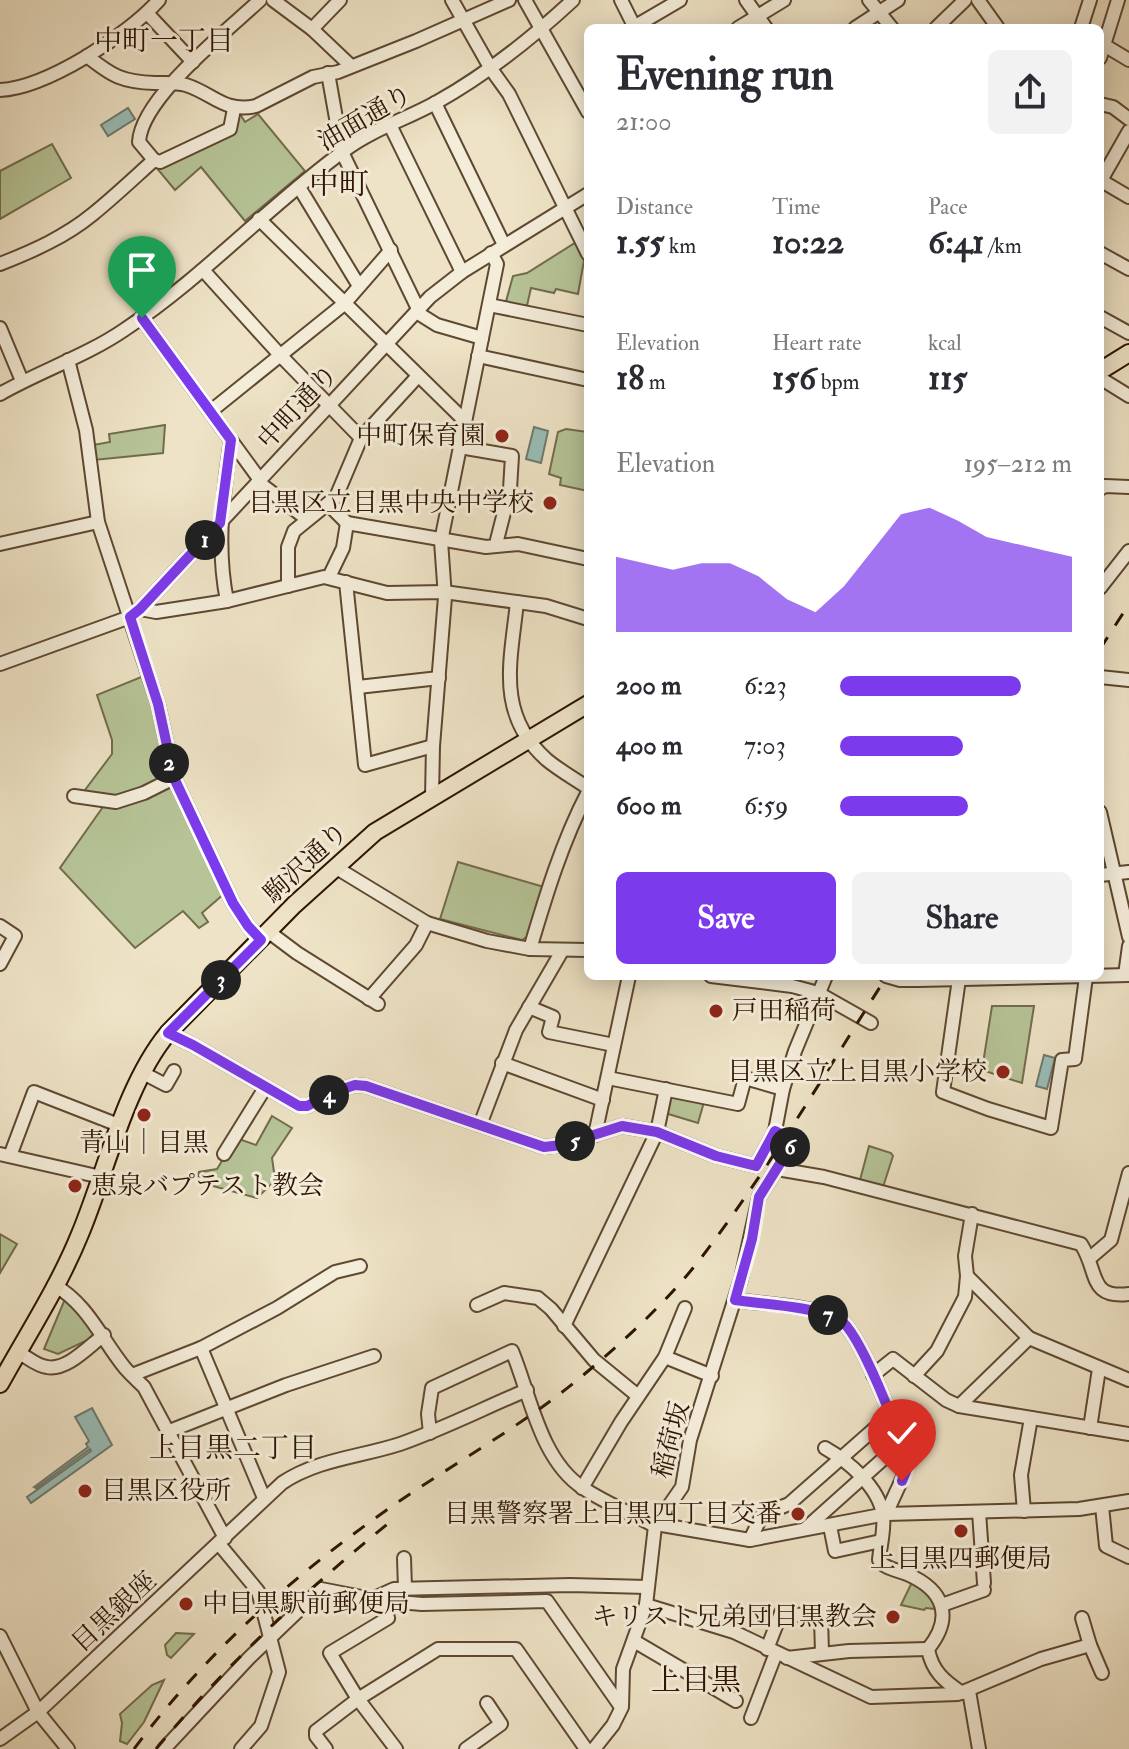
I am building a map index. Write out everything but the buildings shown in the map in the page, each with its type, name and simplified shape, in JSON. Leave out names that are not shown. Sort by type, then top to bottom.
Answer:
[{"type":"main road","points":[[1104,369],[1129,353]]},
{"type":"main road","name":"駒沢通り","points":[[0,1384],[79,1236],[143,1073],[168,1033],[335,867],[375,832],[584,706]]},
{"type":"street","points":[[0,90],[21,89],[87,56],[147,13],[159,0]]},
{"type":"street","points":[[234,109],[230,129],[160,162],[154,160],[139,142],[140,131],[153,108],[173,83],[260,0]]},
{"type":"street","points":[[273,0],[312,29],[351,66]]},
{"type":"street","points":[[312,29],[340,0]]},
{"type":"street","points":[[452,0],[491,69],[509,94],[584,246]]},
{"type":"street","points":[[87,56],[123,81],[186,85],[234,109],[256,106],[313,77],[351,66],[509,0]]},
{"type":"street","points":[[525,0],[584,105]]},
{"type":"street","name":"油面通り","points":[[0,394],[122,332],[203,270],[259,219],[342,152],[435,103],[491,69],[573,0]]},
{"type":"street","points":[[621,0],[633,24]]},
{"type":"street","points":[[641,24],[680,0]]},
{"type":"street","points":[[746,0],[762,24]]},
{"type":"street","points":[[745,24],[784,0]]},
{"type":"street","points":[[869,0],[888,24]]},
{"type":"street","points":[[861,24],[898,0]]},
{"type":"street","points":[[940,24],[965,0]]},
{"type":"street","points":[[978,0],[995,24]]},
{"type":"street","points":[[1082,24],[1090,0]]},
{"type":"street","points":[[1104,46],[1118,0]]},
{"type":"street","points":[[147,13],[193,62]]},
{"type":"street","points":[[1104,53],[1129,60]]},
{"type":"street","points":[[328,73],[342,152],[421,315],[437,325],[482,338]]},
{"type":"street","points":[[435,103],[504,245]]},
{"type":"street","points":[[1104,105],[1113,107],[1129,119]]},
{"type":"street","points":[[390,125],[462,272]]},
{"type":"street","points":[[1104,174],[1129,131]]},
{"type":"street","points":[[0,264],[40,248],[70,230],[93,214],[154,160]]},
{"type":"street","points":[[1104,183],[1129,197]]},
{"type":"street","points":[[299,187],[359,286]]},
{"type":"street","name":"中町通り","points":[[0,664],[135,613],[419,307],[462,272],[584,197]]},
{"type":"street","points":[[259,219],[465,421]]},
{"type":"street","points":[[211,411],[344,304],[391,250]]},
{"type":"street","points":[[432,798],[444,592],[442,539],[497,264],[491,253]]},
{"type":"street","points":[[1104,255],[1129,269]]},
{"type":"street","points":[[203,270],[361,438]]},
{"type":"street","points":[[489,305],[584,324]]},
{"type":"street","points":[[142,318],[259,481],[307,519]]},
{"type":"street","points":[[1104,319],[1129,333]]},
{"type":"street","points":[[0,328],[22,381]]},
{"type":"street","points":[[478,356],[584,379]]},
{"type":"street","points":[[68,360],[86,430],[98,522],[135,613],[174,778],[233,903],[248,926],[374,1001],[416,945],[427,923]]},
{"type":"street","points":[[288,586],[289,540],[294,531],[329,505],[343,486],[361,438],[418,376]]},
{"type":"street","points":[[1104,380],[1129,396]]},
{"type":"street","points":[[227,601],[221,568],[220,523],[231,440]]},
{"type":"street","points":[[460,447],[512,456],[510,489],[497,540],[499,545]]},
{"type":"street","points":[[1104,487],[1129,487]]},
{"type":"street","points":[[329,505],[347,523],[486,547],[518,544],[584,558]]},
{"type":"street","points":[[0,544],[98,522]]},
{"type":"street","points":[[329,577],[343,548],[347,523]]},
{"type":"street","points":[[1104,583],[1129,551]]},
{"type":"street","points":[[135,613],[227,601],[329,577],[387,593],[444,592],[517,602],[584,618]]},
{"type":"street","points":[[346,582],[365,765],[433,746]]},
{"type":"street","points":[[517,602],[509,697],[519,721],[546,759],[584,787]]},
{"type":"street","points":[[1104,677],[1129,680]]},
{"type":"street","points":[[358,687],[439,678]]},
{"type":"street","points":[[74,796],[116,802],[174,778]]},
{"type":"street","points":[[530,949],[549,883],[584,798]]},
{"type":"street","points":[[1104,829],[1128,928]]},
{"type":"street","points":[[335,867],[427,923],[487,941],[530,949],[584,950]]},
{"type":"street","points":[[1104,875],[1129,872]]},
{"type":"street","points":[[0,926],[15,936],[0,964]]},
{"type":"street","points":[[1104,976],[1127,975],[1129,946]]},
{"type":"street","points":[[480,1125],[516,1030],[562,951]]},
{"type":"street","points":[[595,1135],[628,980]]},
{"type":"street","points":[[168,1033],[299,1106],[307,1106],[355,1085],[366,1086],[544,1147],[562,1145],[622,1126],[657,1132],[716,1156],[756,1166],[775,1131],[783,1089],[824,980]]},
{"type":"street","points":[[959,980],[943,1092],[1051,1128],[1062,1060],[1075,1059],[1082,980]]},
{"type":"street","points":[[793,981],[871,1023]]},
{"type":"street","points":[[529,1007],[553,1017],[549,1032],[614,1045]]},
{"type":"street","points":[[502,1063],[603,1100]]},
{"type":"street","points":[[143,1073],[163,1091],[174,1071]]},
{"type":"street","points":[[608,1078],[738,1104],[745,1078],[783,1089]]},
{"type":"street","points":[[224,1154],[265,1088]]},
{"type":"street","points":[[564,1326],[657,1132],[666,1089]]},
{"type":"street","points":[[101,1177],[5,1155],[34,1092],[121,1126]]},
{"type":"street","points":[[775,1131],[794,1141],[777,1169],[824,1177],[1081,1244],[1090,1258],[1097,1285],[1111,1296],[1129,1294]]},
{"type":"street","name":"稲荷坂","points":[[622,1707],[623,1669],[646,1605],[656,1525],[682,1487],[690,1440],[735,1300],[752,1239],[759,1197],[777,1169]]},
{"type":"street","points":[[1090,1258],[1111,1240],[1129,1173]]},
{"type":"street","points":[[914,1376],[937,1351],[965,1297],[965,1256],[972,1214]]},
{"type":"street","points":[[132,1375],[201,1348],[277,1308],[335,1272],[360,1266]]},
{"type":"street","points":[[967,1276],[1029,1338],[1129,1380]]},
{"type":"street","points":[[54,1285],[75,1301],[144,1387],[225,1538],[258,1591],[279,1672],[261,1726],[241,1749]]},
{"type":"street","points":[[477,1305],[504,1293],[538,1298],[604,1369],[638,1396]]},
{"type":"street","points":[[735,1300],[807,1310],[841,1321],[873,1375],[909,1464],[884,1515],[879,1560],[882,1565],[910,1575],[932,1589],[942,1605],[940,1634],[928,1649],[777,1653]]},
{"type":"street","points":[[582,1488],[665,1357],[685,1308]]},
{"type":"street","points":[[18,1352],[43,1366],[56,1367],[73,1359],[104,1335]]},
{"type":"street","points":[[959,1406],[1029,1338]]},
{"type":"street","points":[[201,1348],[264,1498]]},
{"type":"street","points":[[430,1433],[428,1414],[432,1388],[512,1351],[543,1439],[571,1479],[582,1488],[656,1525],[750,1540],[884,1515],[1024,1511],[1102,1506],[1129,1501]]},
{"type":"street","points":[[167,1432],[374,1356]]},
{"type":"street","points":[[665,1357],[712,1376]]},
{"type":"street","points":[[873,1375],[893,1359],[946,1400],[959,1406],[1129,1434]]},
{"type":"street","points":[[1090,1428],[1099,1369]]},
{"type":"street","name":"目黒銀座","points":[[0,1739],[38,1712],[264,1498],[300,1471],[391,1447],[527,1390]]},
{"type":"street","points":[[750,1540],[762,1515],[789,1504],[890,1415]]},
{"type":"street","points":[[1024,1511],[1021,1475],[1031,1418]]},
{"type":"street","points":[[803,1530],[901,1443]]},
{"type":"street","points":[[825,1448],[843,1458],[862,1478],[875,1494],[884,1515]]},
{"type":"street","points":[[1102,1506],[1106,1546],[1129,1557]]},
{"type":"street","points":[[942,1605],[984,1586],[979,1512]]},
{"type":"street","points":[[830,1526],[835,1551],[881,1541]]},
{"type":"street","points":[[404,1558],[405,1588]]},
{"type":"street","points":[[378,1600],[394,1589],[405,1588],[647,1587]]},
{"type":"street","points":[[164,1749],[321,1589],[407,1603],[547,1601],[622,1707],[613,1725],[594,1749]]},
{"type":"street","points":[[378,1600],[388,1618],[330,1653],[358,1699],[396,1749]]},
{"type":"street","points":[[646,1605],[734,1632],[871,1697],[966,1692],[1041,1659],[1090,1645]]},
{"type":"street","points":[[751,1718],[777,1653],[781,1613],[821,1617],[822,1653]]},
{"type":"street","points":[[1082,1618],[1102,1673]]},
{"type":"street","points":[[0,1636],[38,1712],[68,1749]]},
{"type":"street","points":[[634,1641],[736,1701]]},
{"type":"street","points":[[326,1749],[316,1736],[316,1731],[358,1699],[438,1649],[516,1649],[586,1749]]},
{"type":"street","points":[[928,1649],[935,1670],[945,1681],[966,1692],[979,1749]]},
{"type":"street","points":[[466,1749],[501,1724],[487,1703]]},
{"type":"green space","points":[[240,114],[245,122],[258,114],[305,171],[245,221],[201,167],[175,190],[155,166],[227,136],[236,116]]},
{"type":"green space","points":[[52,144],[71,178],[0,219],[0,171]]},
{"type":"green space","points":[[578,241],[584,253],[578,294],[531,288],[526,310],[505,305],[513,276],[527,273]]},
{"type":"green space","points":[[165,425],[163,453],[94,460],[93,445],[110,442],[109,434]]},
{"type":"green space","points":[[566,429],[584,431],[584,490],[560,485],[561,478],[549,474],[558,432]]},
{"type":"green space","points":[[146,675],[158,712],[168,778],[116,799],[82,794],[112,754],[112,740],[97,695]]},
{"type":"green space","points":[[170,783],[225,893],[202,913],[208,922],[199,928],[183,911],[135,948],[60,868],[105,804]]},
{"type":"green space","points":[[458,862],[544,887],[528,936],[522,940],[440,919]]},
{"type":"green space","points":[[992,1006],[1034,1006],[1022,1083],[982,1070]]},
{"type":"green space","points":[[669,1093],[704,1102],[698,1123],[665,1113]]},
{"type":"green space","points":[[272,1116],[292,1128],[272,1158],[274,1172],[280,1176],[257,1198],[202,1183],[199,1172],[217,1169],[236,1138],[256,1145]]},
{"type":"green space","points":[[869,1146],[893,1156],[883,1187],[860,1180]]},
{"type":"green space","points":[[0,1234],[17,1244],[0,1273]]},
{"type":"green space","points":[[65,1299],[88,1324],[94,1337],[58,1354],[44,1349]]},
{"type":"green space","points":[[913,1580],[929,1590],[935,1609],[901,1605]]},
{"type":"green space","points":[[176,1633],[194,1634],[171,1658],[165,1645]]},
{"type":"green space","points":[[164,1680],[144,1722],[127,1744],[120,1741],[120,1714],[152,1685]]},
{"type":"water","points":[[128,108],[135,119],[108,136],[101,125]]},
{"type":"water","points":[[534,427],[548,431],[541,463],[526,459]]},
{"type":"water","points":[[1044,1055],[1055,1058],[1047,1089],[1036,1086]]},
{"type":"water","points":[[92,1408],[112,1445],[31,1503],[27,1497],[91,1451],[34,1487],[88,1447],[86,1444],[89,1441],[75,1417]]},
{"type":"railway","points":[[1104,643],[1129,604]]},
{"type":"railway","points":[[134,1749],[226,1643],[295,1580],[407,1496],[560,1393],[659,1305],[701,1258],[750,1190],[884,980]]},
{"type":"railway","points":[[156,1749],[210,1688],[268,1630],[390,1522]]},
{"type":"place","name":"中町保育園","points":[[502,436]]},
{"type":"place","name":"目黒区立目黒中央中学校","points":[[550,503]]},
{"type":"place","name":"戸田稲荷","points":[[716,1011]]},
{"type":"place","name":"目黒区立上目黒小学校","points":[[1003,1072]]},
{"type":"place","name":"青山｜目黒","points":[[144,1115]]},
{"type":"place","name":"恵泉バプテスト教会","points":[[75,1186]]},
{"type":"place","name":"目黒区役所","points":[[85,1491]]},
{"type":"place","name":"目黒警察署上目黒四丁目交番","points":[[798,1514]]},
{"type":"place","name":"上目黒四郵便局","points":[[961,1531]]},
{"type":"place","name":"中目黒駅前郵便局","points":[[186,1604]]},
{"type":"place","name":"キリスト兄弟団目黒教会","points":[[893,1617]]},
{"type":"district","name":"中町一丁目","points":[[164,41]]},
{"type":"district","name":"中町","points":[[339,184]]},
{"type":"district","name":"上目黒二丁目","points":[[233,1448]]},
{"type":"district","name":"上目黒","points":[[696,1680]]},
{"type":"route","points":[[142,318],[231,440],[220,523],[130,617],[158,704],[174,778],[233,903],[261,940],[168,1033],[299,1106],[307,1106],[355,1085],[366,1086],[544,1147],[562,1145],[622,1126],[657,1132],[716,1156],[756,1166],[775,1131],[794,1141],[759,1197],[752,1239],[735,1300],[822,1313],[843,1322],[868,1363],[909,1464],[902,1481]]}]
